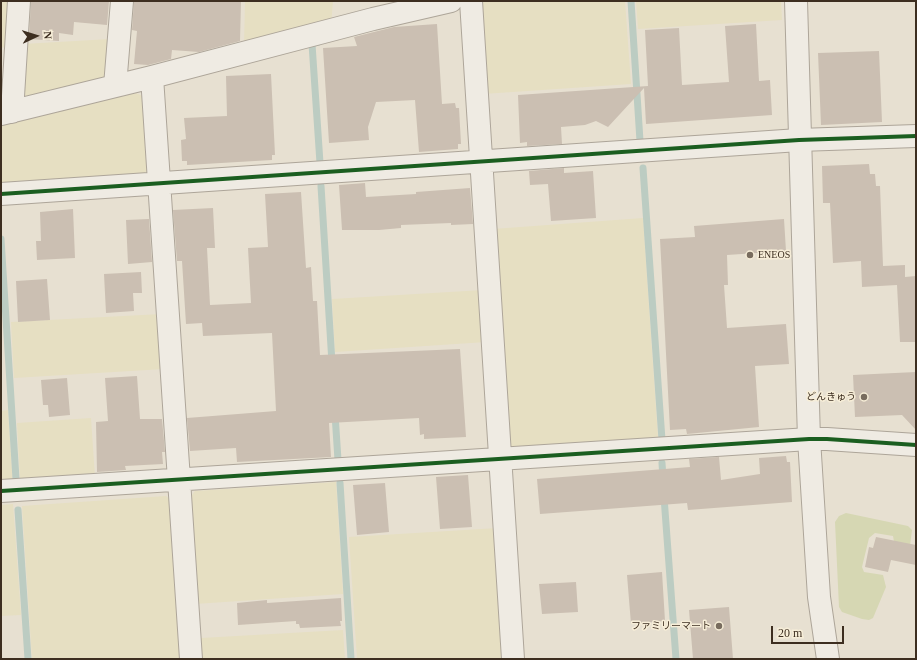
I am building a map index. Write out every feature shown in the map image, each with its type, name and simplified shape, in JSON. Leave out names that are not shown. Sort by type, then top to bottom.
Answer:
[{"type":"street","points":[[19,1],[6,113],[152,77],[375,10],[451,1]]},
{"type":"street","points":[[115,86],[122,1]]},
{"type":"street","points":[[471,1],[513,659]]},
{"type":"street","points":[[796,1],[809,439],[820,597],[828,659]]},
{"type":"street","points":[[152,77],[191,659]]},
{"type":"street","points":[[1,194],[481,163],[799,140],[916,136]]},
{"type":"street","points":[[1,491],[809,439],[916,445]]},
{"type":"shaded area","points":[[1,1],[12,1],[9,46],[1,48]]},
{"type":"shaded area","points":[[245,1],[333,1],[331,25],[244,46]]},
{"type":"shaded area","points":[[481,1],[625,1],[631,84],[483,94]]},
{"type":"shaded area","points":[[636,1],[781,1],[782,20],[638,29]]},
{"type":"shaded area","points":[[110,39],[105,83],[22,104],[23,44]]},
{"type":"shaded area","points":[[136,93],[145,97],[149,168],[144,174],[1,184],[1,125]]},
{"type":"shaded area","points":[[643,218],[658,438],[514,449],[505,440],[493,229]]},
{"type":"shaded area","points":[[483,290],[486,342],[335,352],[332,299]]},
{"type":"shaded area","points":[[161,314],[164,369],[14,378],[11,322]]},
{"type":"shaded area","points":[[8,410],[13,485],[1,486],[1,411]]},
{"type":"shaded area","points":[[91,418],[95,477],[20,480],[17,423]]},
{"type":"shaded area","points":[[336,482],[343,594],[195,604],[189,499],[195,491]]},
{"type":"shaded area","points":[[166,496],[173,502],[184,659],[32,659],[22,506]]},
{"type":"shaded area","points":[[13,504],[21,615],[1,616],[1,505]]},
{"type":"shaded area","points":[[498,528],[505,659],[357,659],[349,537]]},
{"type":"shaded area","points":[[343,630],[345,659],[199,659],[198,642],[201,638]]},
{"type":"green space","points":[[846,513],[908,526],[912,530],[910,546],[895,547],[893,536],[875,533],[869,538],[862,567],[864,572],[883,575],[886,587],[873,618],[869,620],[842,612],[839,607],[835,522],[839,516]]},
{"type":"building","points":[[31,1],[109,1],[107,25],[74,22],[73,35],[59,33],[59,41],[29,39]]},
{"type":"building","points":[[134,1],[241,1],[240,41],[199,52],[172,50],[171,59],[148,65],[134,64],[137,31],[132,30]]},
{"type":"building","points":[[437,24],[442,104],[455,103],[456,108],[459,108],[461,144],[458,144],[458,149],[419,152],[415,100],[376,102],[368,127],[369,140],[329,143],[323,48],[357,46],[354,37],[394,27]]},
{"type":"building","points":[[756,24],[759,81],[770,80],[772,115],[646,124],[644,88],[608,127],[596,121],[585,125],[561,127],[562,144],[527,146],[527,142],[520,143],[518,95],[648,86],[645,30],[679,28],[682,85],[729,82],[725,26]]},
{"type":"building","points":[[879,51],[882,122],[821,125],[818,53]]},
{"type":"building","points":[[271,74],[275,155],[272,155],[272,160],[187,165],[187,161],[182,161],[181,140],[186,139],[184,118],[227,116],[226,76]]},
{"type":"building","points":[[869,164],[870,174],[875,174],[876,186],[880,186],[883,266],[905,265],[905,277],[916,276],[916,342],[900,342],[897,285],[862,287],[861,261],[833,263],[830,203],[823,203],[822,166]]},
{"type":"building","points":[[564,168],[564,173],[593,171],[596,218],[551,221],[548,184],[530,185],[529,171]]},
{"type":"building","points":[[365,183],[366,197],[416,194],[416,192],[470,188],[473,224],[451,225],[451,223],[401,225],[401,228],[379,230],[342,230],[339,185]]},
{"type":"building","points":[[301,192],[306,268],[311,267],[313,301],[317,301],[320,355],[460,349],[466,437],[424,439],[424,434],[420,435],[419,418],[329,423],[331,457],[237,462],[236,448],[190,451],[187,418],[276,411],[272,333],[203,336],[202,323],[186,324],[182,261],[177,261],[173,210],[213,208],[215,248],[207,248],[210,305],[251,303],[248,248],[268,247],[265,194]]},
{"type":"building","points":[[73,209],[75,258],[37,260],[36,241],[41,241],[40,212]]},
{"type":"building","points":[[149,219],[152,262],[128,264],[126,220]]},
{"type":"building","points":[[784,219],[786,251],[727,255],[728,285],[724,285],[727,328],[786,324],[789,364],[755,366],[759,427],[687,434],[686,429],[670,430],[660,239],[695,237],[694,226]]},
{"type":"building","points":[[141,272],[142,293],[133,293],[134,311],[106,313],[104,274]]},
{"type":"building","points":[[47,279],[50,320],[18,322],[16,281]]},
{"type":"building","points":[[916,372],[916,430],[902,415],[855,417],[853,375]]},
{"type":"building","points":[[137,376],[140,419],[162,419],[165,452],[162,452],[163,464],[125,466],[126,470],[97,472],[96,422],[108,421],[105,378]]},
{"type":"building","points":[[67,378],[70,415],[49,417],[48,405],[43,405],[41,380]]},
{"type":"building","points":[[786,456],[787,462],[790,462],[792,502],[688,510],[687,503],[540,514],[537,479],[690,467],[689,459],[719,457],[721,480],[760,474],[759,458]]},
{"type":"building","points":[[468,475],[472,527],[440,529],[436,477]]},
{"type":"building","points":[[385,483],[389,532],[357,535],[353,485]]},
{"type":"building","points":[[876,537],[916,545],[916,565],[891,560],[888,572],[865,567],[869,547],[873,548]]},
{"type":"building","points":[[662,572],[665,621],[631,624],[627,575]]},
{"type":"building","points":[[576,582],[578,612],[542,614],[539,584]]},
{"type":"building","points":[[341,598],[341,626],[300,628],[299,624],[296,624],[296,621],[238,625],[237,603],[267,600],[267,603]]},
{"type":"building","points":[[729,607],[733,659],[693,659],[689,610]]},
{"type":"waterway","points":[[631,1],[640,141]]},
{"type":"waterway","points":[[319,42],[312,44],[320,163]]},
{"type":"waterway","points":[[643,168],[662,440]]},
{"type":"waterway","points":[[321,186],[332,363]]},
{"type":"waterway","points":[[1,239],[16,479]]},
{"type":"waterway","points":[[335,414],[338,460]]},
{"type":"waterway","points":[[662,463],[663,478]]},
{"type":"waterway","points":[[340,483],[351,659]]},
{"type":"waterway","points":[[664,497],[676,659]]},
{"type":"waterway","points":[[18,510],[28,659]]},
{"type":"cycle path","points":[[1,194],[799,140],[916,136]]},
{"type":"cycle path","points":[[1,491],[809,439],[916,445]]},
{"type":"place","name":"ENEOS","points":[[750,255]]},
{"type":"place","name":"どんきゅう","points":[[864,397]]},
{"type":"place","name":"ファミリーマート","points":[[719,626]]}]
